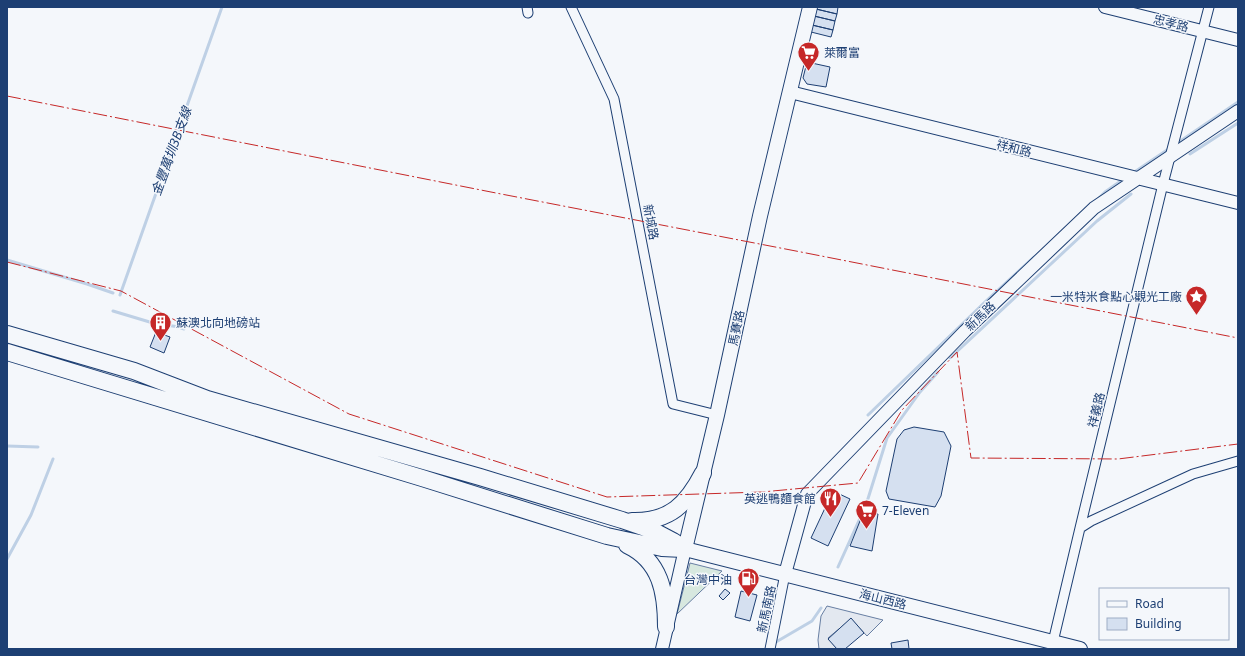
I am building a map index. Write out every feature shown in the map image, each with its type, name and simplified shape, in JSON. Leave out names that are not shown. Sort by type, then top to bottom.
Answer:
[{"type":"highway","points":[[7,334],[134,371],[207,398],[480,477],[622,520],[654,532],[673,541],[685,549]]},
{"type":"highway","points":[[7,352],[422,478],[607,536],[662,548],[685,549]]},
{"type":"highway","points":[[622,520],[643,521],[663,516],[686,500],[694,490],[703,472]]},
{"type":"highway","points":[[607,536],[630,546],[643,554],[656,570],[664,593],[666,627]]},
{"type":"main road","name":"馬賽路","points":[[685,549],[717,415],[760,216],[810,7]]},
{"type":"main road","name":"海山西路","points":[[685,549],[1080,649]]},
{"type":"street","name":"新城路","points":[[571,7],[614,99],[673,404],[717,415]]},
{"type":"street","name":"忠孝路","points":[[1105,7],[1238,40]]},
{"type":"street","name":"祥義路","points":[[1053,642],[1163,184],[1209,7]]},
{"type":"street","name":"祥和路","points":[[790,92],[1238,203]]},
{"type":"street","name":"新馬路","points":[[785,574],[807,494],[970,325],[1094,208],[1238,111]]},
{"type":"street","points":[[1080,528],[1091,521],[1173,482],[1193,474],[1238,461]]},
{"type":"street","name":"馬賽路","points":[[662,649],[685,549]]},
{"type":"street","name":"新馬南路","points":[[770,649],[785,574]]},
{"type":"shaded area","points":[[690,563],[722,571],[677,614]]},
{"type":"shaded area","points":[[827,606],[883,620],[867,636],[851,619],[828,638],[837,649],[819,649],[818,640],[821,616]]},
{"type":"building","points":[[816,7],[838,7],[837,14],[816,9]]},
{"type":"building","points":[[816,9],[837,14],[835,21],[814,16]]},
{"type":"building","points":[[814,16],[835,21],[833,30],[812,25]]},
{"type":"building","points":[[812,25],[833,30],[831,37],[811,32]]},
{"type":"building","points":[[807,62],[830,67],[826,87],[807,84],[803,78]]},
{"type":"building","name":"蘇澳北向地磅站","points":[[156,332],[170,337],[164,353],[150,347]]},
{"type":"building","points":[[914,427],[944,432],[951,446],[941,496],[935,507],[889,499],[886,491],[897,439],[904,430]]},
{"type":"building","name":"英逃鴨麵食館","points":[[833,491],[850,499],[828,546],[811,538]]},
{"type":"building","name":"7-Eleven","points":[[864,511],[878,514],[872,551],[850,546]]},
{"type":"building","points":[[725,589],[730,593],[723,600],[719,596]]},
{"type":"building","points":[[741,591],[757,595],[750,621],[735,617]]},
{"type":"building","points":[[851,618],[864,633],[845,649],[837,649],[828,639]]},
{"type":"building","points":[[908,640],[909,649],[892,649],[891,643]]},
{"type":"waterway","name":"金豐萬圳3B支線","points":[[120,295],[222,7]]},
{"type":"waterway","points":[[1176,144],[1238,102]]},
{"type":"waterway","points":[[1190,154],[1238,123]]},
{"type":"waterway","points":[[1133,173],[1170,148]]},
{"type":"waterway","points":[[1098,199],[1105,192],[1125,178]]},
{"type":"waterway","points":[[950,358],[1097,221],[1131,194]]},
{"type":"waterway","points":[[868,415],[986,301],[1034,257]]},
{"type":"waterway","points":[[7,260],[113,293]]},
{"type":"waterway","points":[[113,311],[153,323],[184,329]]},
{"type":"waterway","points":[[838,567],[866,505],[887,438],[920,392],[938,372]]},
{"type":"waterway","points":[[7,446],[38,447]]},
{"type":"waterway","points":[[7,559],[31,515],[53,459]]},
{"type":"waterway","points":[[776,642],[812,621],[821,608]]},
{"type":"power","points":[[7,96],[1238,338]]},
{"type":"power","points":[[7,262],[121,291],[349,414],[607,497],[762,492],[858,483],[902,410],[957,352],[971,458],[1118,459],[1238,444]]},
{"type":"place","name":"萊爾富","points":[[808,72]]},
{"type":"place","name":"一米特米食點心觀光工廠","points":[[1197,316]]},
{"type":"place","name":"蘇澳北向地磅站","points":[[160,342]]},
{"type":"place","name":"英逃鴨麵食館","points":[[831,518]]},
{"type":"place","name":"7-Eleven","points":[[866,530]]},
{"type":"place","name":"台灣中油","points":[[748,598]]}]
